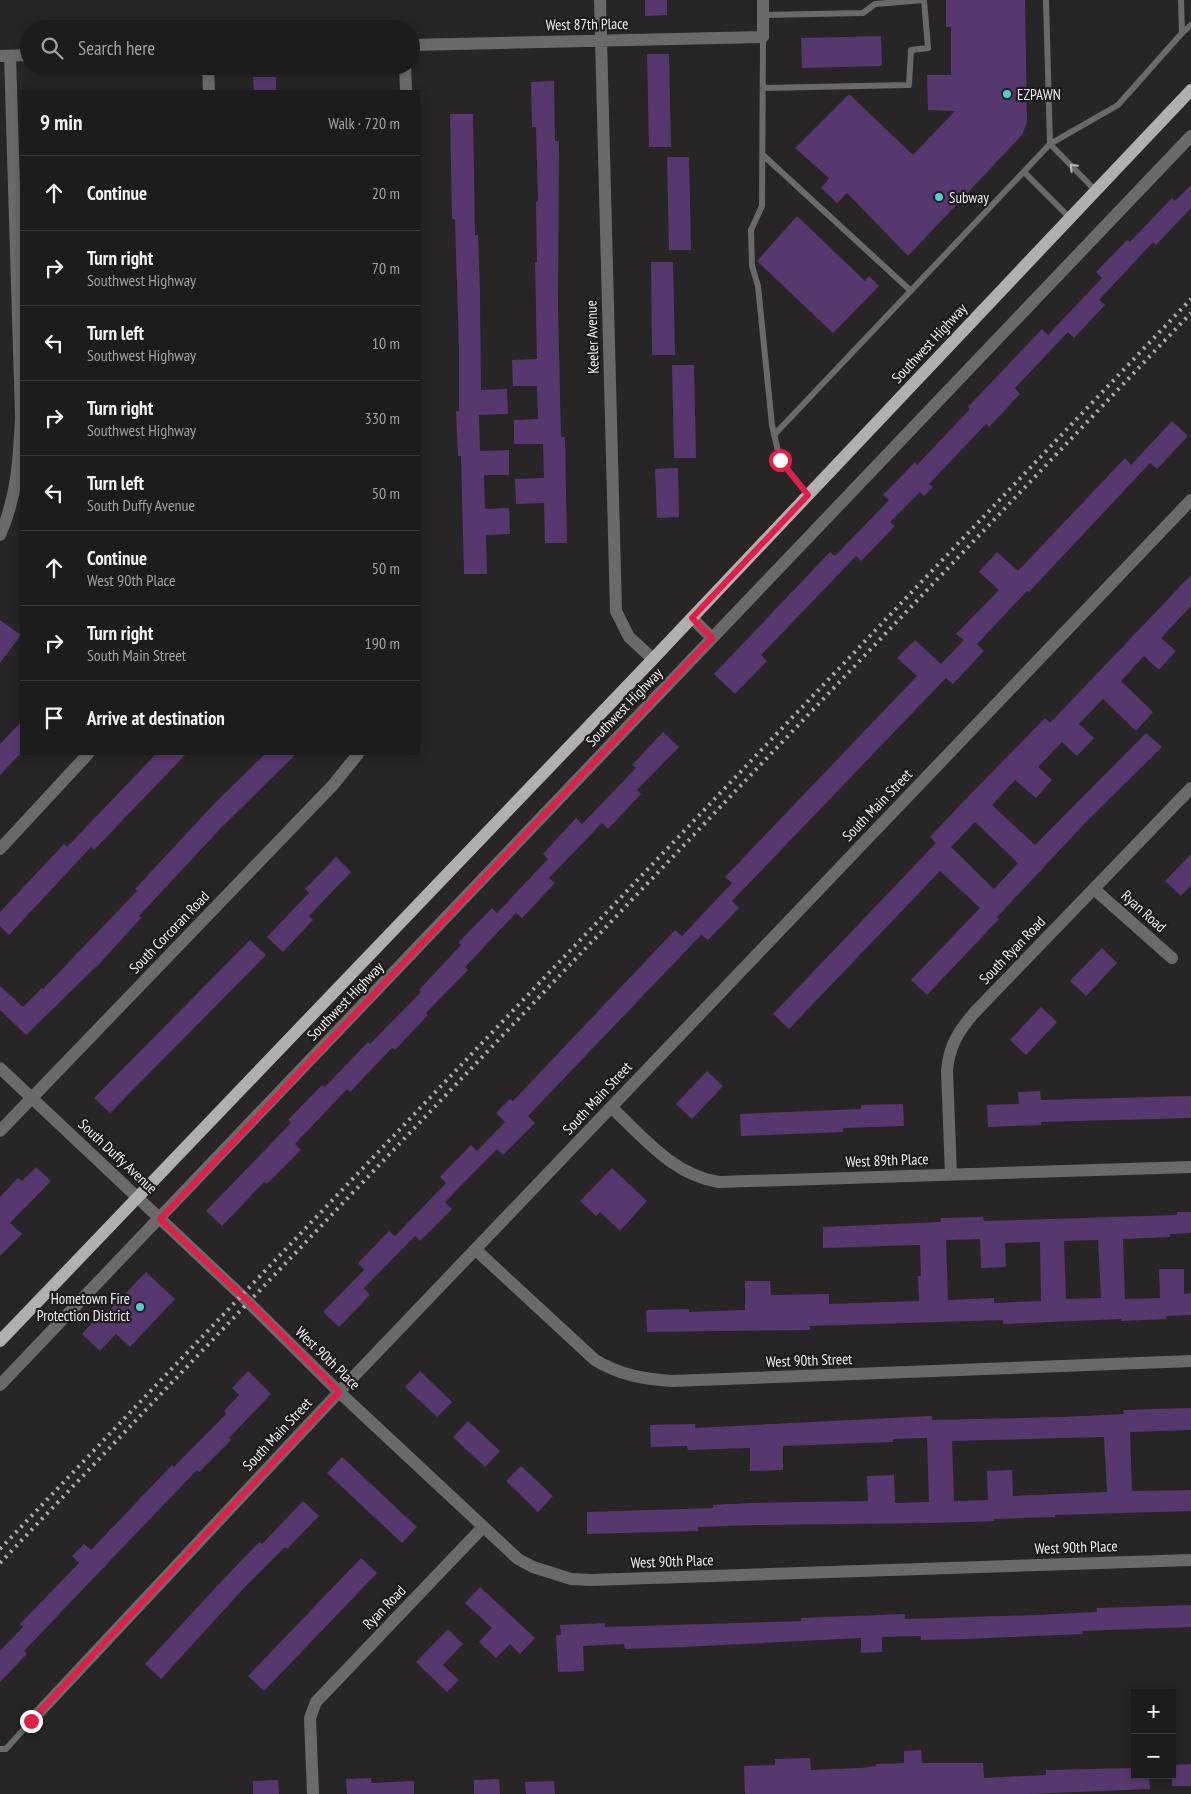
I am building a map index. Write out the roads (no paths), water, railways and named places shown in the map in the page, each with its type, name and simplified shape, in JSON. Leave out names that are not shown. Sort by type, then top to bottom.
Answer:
[{"type":"main road","name":"Southwest Highway","points":[[0,1341],[653,659],[1191,90]]},
{"type":"street","name":"Keeler Avenue","points":[[600,0],[616,611],[629,637],[653,659]]},
{"type":"street","points":[[763,0],[763,37]]},
{"type":"street","name":"West 87th Place","points":[[420,45],[763,37]]},
{"type":"street","points":[[20,55],[5,56],[20,394]]},
{"type":"street","points":[[208,75],[209,90]]},
{"type":"street","points":[[406,75],[406,90]]},
{"type":"street","name":"Southwest Highway","points":[[0,1385],[1191,136]]},
{"type":"street","points":[[0,535],[9,515],[19,469],[20,443]]},
{"type":"street","name":"South Main Street","points":[[31,1721],[339,1392],[1191,500]]},
{"type":"street","points":[[692,618],[712,638]]},
{"type":"street","points":[[0,848],[87,755]]},
{"type":"street","name":"South Corcoran Road","points":[[0,1131],[333,785],[357,755]]},
{"type":"street","name":"South Ryan Road","points":[[951,1174],[948,1071],[953,1041],[974,1013],[1191,788]]},
{"type":"street","name":"Ryan Road","points":[[1094,889],[1172,958]]},
{"type":"street","name":"South Duffy Avenue","points":[[0,1068],[256,1310]]},
{"type":"street","name":"West 89th Place","points":[[611,1107],[674,1165],[706,1180],[735,1182],[1191,1167]]},
{"type":"street","name":"West 90th Street","points":[[476,1250],[595,1360],[613,1371],[650,1380],[672,1382],[1191,1361]]},
{"type":"street","name":"West 90th Place","points":[[256,1310],[482,1528],[518,1559],[533,1567],[571,1579],[1191,1560]]},
{"type":"street","name":"Ryan Road","points":[[313,1794],[311,1710],[316,1702],[482,1528]]},
{"type":"lane","points":[[763,15],[863,13],[875,4],[924,0],[928,48],[911,50],[909,85],[763,88]]},
{"type":"lane","points":[[1046,0],[1050,144],[1096,191]]},
{"type":"lane","points":[[1181,0],[1182,33]]},
{"type":"lane","points":[[774,436],[1050,144],[1118,105],[1191,25]]},
{"type":"lane","points":[[763,37],[762,206],[750,230],[752,266],[758,286],[774,436],[780,460],[808,495]]},
{"type":"lane","points":[[763,155],[911,291]]},
{"type":"lane","points":[[1024,172],[1070,218]]},
{"type":"lane","points":[[2,1750],[31,1721]]},
{"type":"railway","points":[[0,1549],[1191,299]]},
{"type":"railway","points":[[0,1563],[1191,313]]},
{"type":"place","name":"EZPAWN","points":[[1007,94]]},
{"type":"place","name":"Subway","points":[[939,197]]},
{"type":"place","name":"Hometown Fire Protection District","points":[[140,1307]]}]
